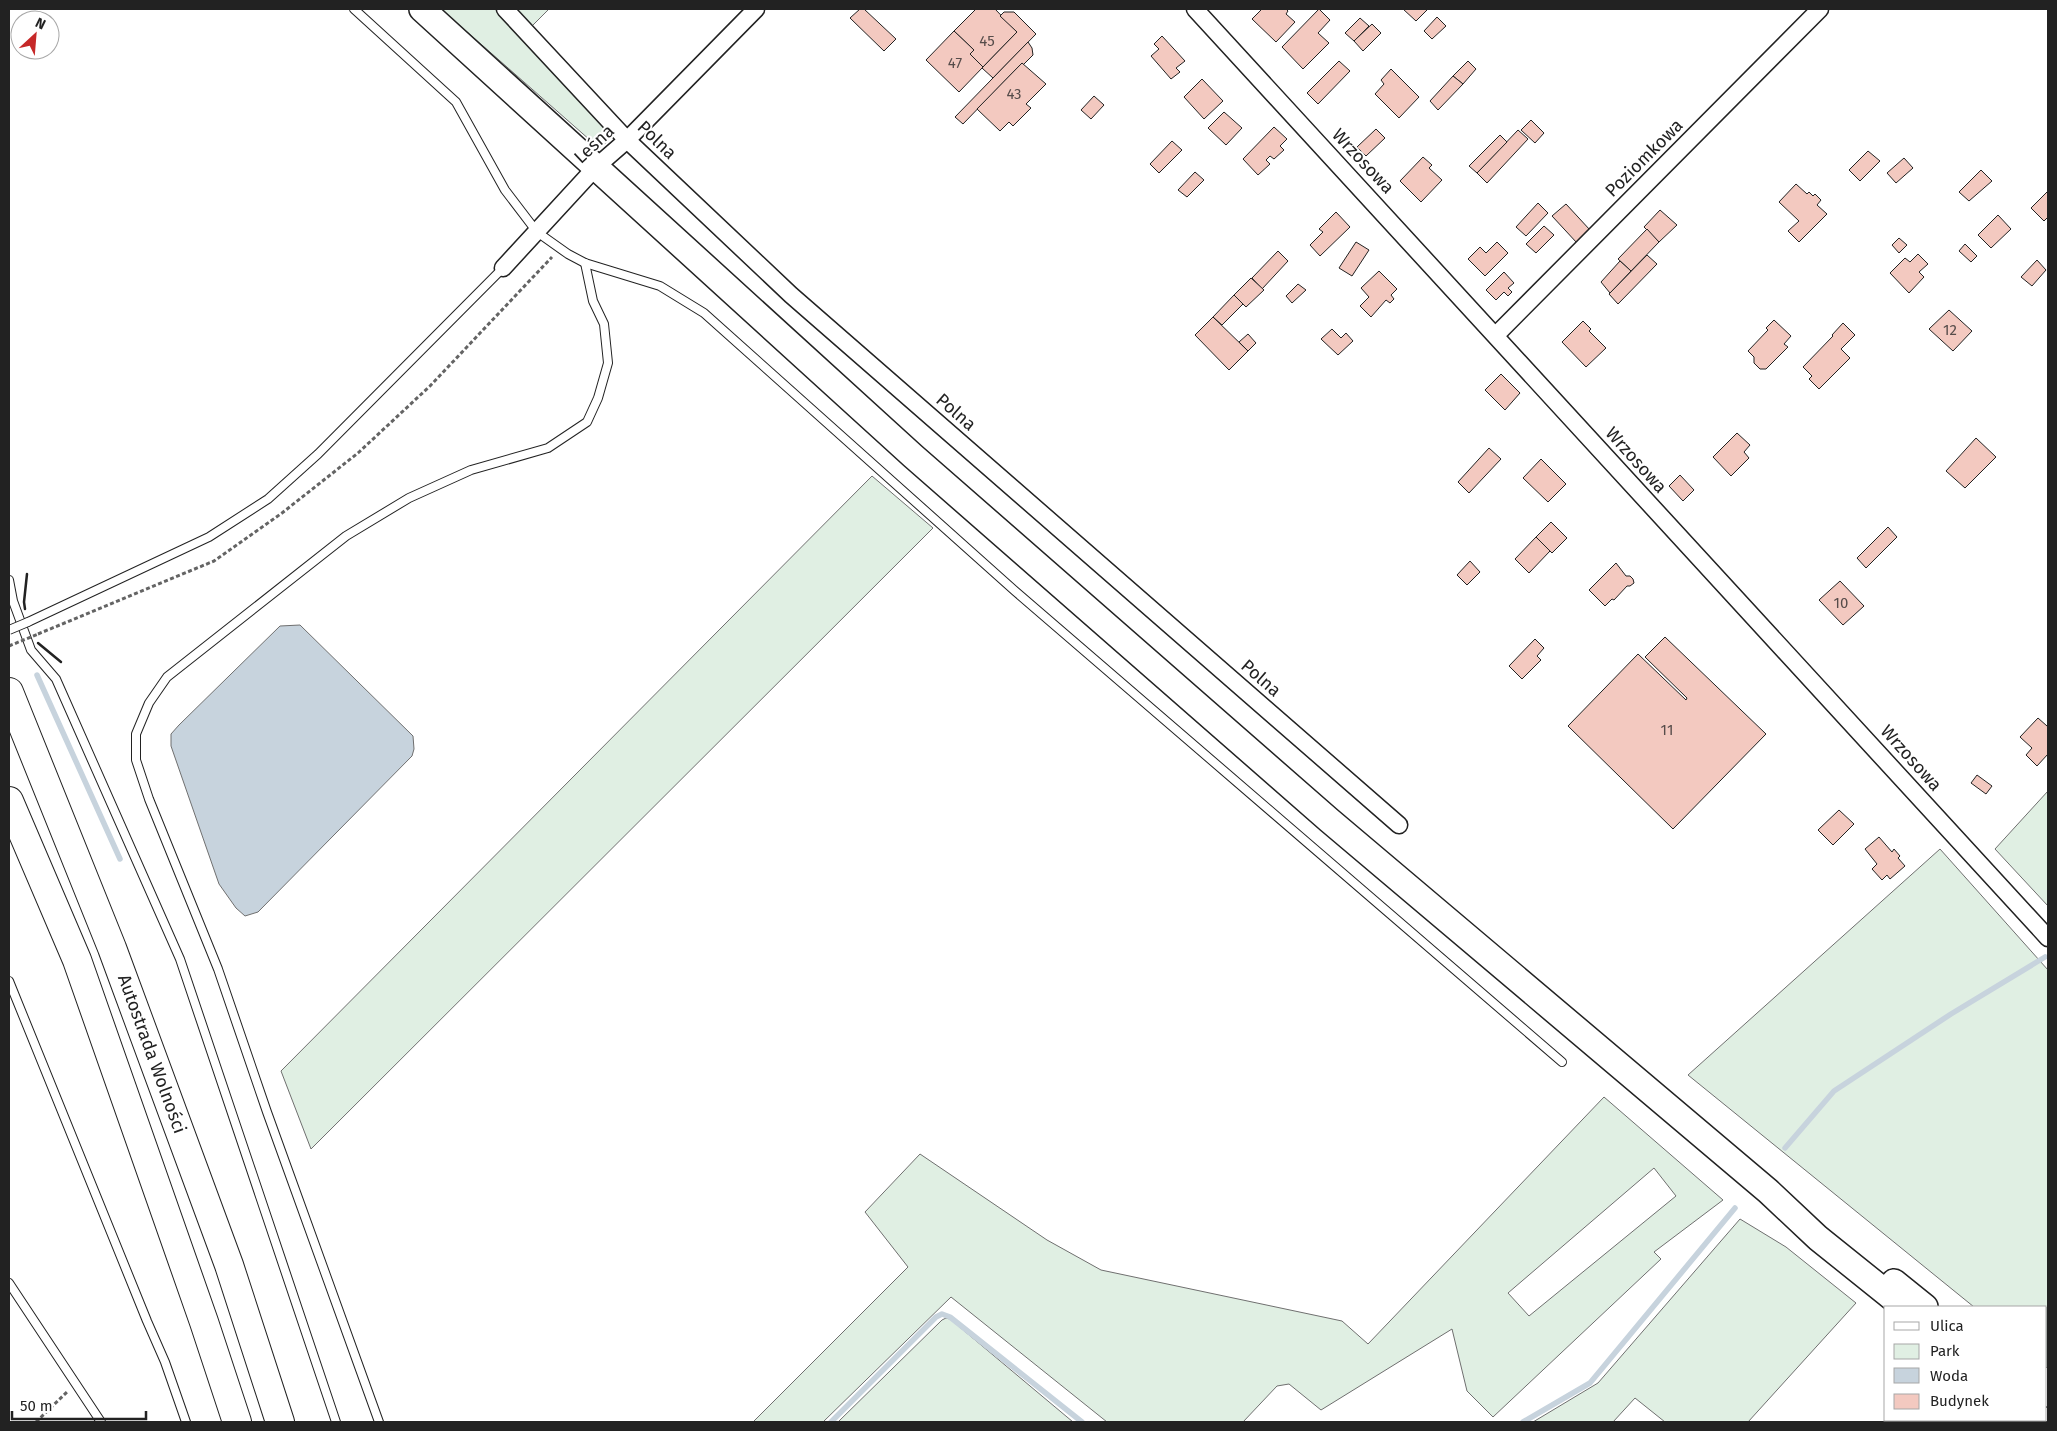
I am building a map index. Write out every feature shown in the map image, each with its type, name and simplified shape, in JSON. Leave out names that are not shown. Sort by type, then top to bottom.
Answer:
[{"type":"highway","name":"Autostrada Wolności","points":[[9,692],[112,948],[229,1265],[280,1422]]},
{"type":"highway","points":[[9,801],[78,960],[238,1422]]},
{"type":"main road","points":[[422,9],[921,462],[1329,820],[1768,1191],[1818,1238],[1903,1306]]},
{"type":"main road","points":[[1768,1191],[1868,1260],[1924,1306]]},
{"type":"street","name":"Polna","points":[[505,9],[627,140],[791,295],[1399,825]]},
{"type":"street","name":"Leśna","points":[[504,268],[596,167],[627,140],[756,9]]},
{"type":"street","name":"Wrzosowa","points":[[1195,9],[2048,938]]},
{"type":"street","name":"Poziomkowa","points":[[1496,335],[1820,9]]},
{"type":"lane","points":[[354,9],[456,102],[505,190],[537,232],[568,254],[585,263],[660,286],[704,313],[1015,591],[1562,1062]]},
{"type":"lane","points":[[379,1422],[267,1112],[218,969],[149,799],[136,760],[136,734],[149,703],[167,676],[346,536],[408,498],[470,470],[548,448],[586,422],[598,398],[608,363],[604,324],[593,301],[585,263]]},
{"type":"lane","points":[[9,630],[209,537],[268,499],[318,454],[504,268]]},
{"type":"lane","points":[[9,580],[13,601],[32,650],[56,679],[180,959],[336,1422]]},
{"type":"lane","points":[[9,981],[147,1322],[165,1362],[186,1422]]},
{"type":"lane","points":[[9,1283],[101,1422]]},
{"type":"path","points":[[9,646],[38,634]]},
{"type":"path","points":[[36,1422],[76,1383]]},
{"type":"green space","points":[[441,9],[495,9],[607,128],[609,135],[607,142],[599,148]]},
{"type":"green space","points":[[514,9],[549,9],[531,27]]},
{"type":"green space","points":[[872,476],[933,528],[311,1149],[281,1071]]},
{"type":"green space","points":[[2048,791],[2048,906],[1995,849]]},
{"type":"green space","points":[[1940,849],[2048,970],[2048,1369],[2047,1306],[1973,1306],[1688,1075]]},
{"type":"green space","points":[[1604,1097],[1723,1200],[1654,1252],[1661,1259],[1493,1417],[1467,1391],[1452,1329],[1321,1410],[1289,1384],[1277,1386],[1243,1422],[1107,1422],[951,1297],[823,1422],[753,1422],[908,1267],[865,1212],[920,1154],[1047,1240],[1101,1270],[1342,1321],[1368,1344]],"holes":[[[1654,1168],[1676,1196],[1529,1316],[1508,1293]]]},
{"type":"green space","points":[[1740,1219],[1786,1247],[1856,1303],[1748,1422],[1665,1422],[1635,1398],[1613,1422],[1533,1422],[1598,1383]]},
{"type":"green space","points":[[946,1318],[950,1319],[1073,1422],[838,1422]]},
{"type":"green space","points":[[2006,1421],[2008,1422],[1928,1422]]},
{"type":"water","points":[[300,625],[413,736],[414,749],[412,756],[258,912],[245,916],[236,908],[219,884],[171,746],[171,734],[280,626]]},
{"type":"building","points":[[860,9],[864,9],[896,39],[884,51],[850,18]]},
{"type":"building","points":[[976,9],[995,9],[1017,32],[983,67],[970,54],[974,50],[954,31]]},
{"type":"building","points":[[1262,9],[1286,9],[1288,11],[1286,14],[1295,22],[1276,42],[1252,19]]},
{"type":"building","points":[[1319,9],[1330,20],[1318,33],[1329,43],[1303,69],[1282,47]]},
{"type":"building","points":[[1403,9],[1428,9],[1416,21]]},
{"type":"building","points":[[1004,12],[1014,12],[1036,34],[993,78],[982,68],[1017,32],[1000,16]]},
{"type":"building","points":[[1437,17],[1446,26],[1432,39],[1424,31]]},
{"type":"building","points":[[1360,18],[1369,26],[1354,41],[1345,33]]},
{"type":"building","points":[[1372,24],[1381,33],[1363,51],[1354,41]]},
{"type":"building","points":[[954,31],[974,50],[970,54],[983,67],[959,92],[926,60]]},
{"type":"building","points":[[1162,36],[1185,61],[1176,68],[1180,72],[1171,79],[1151,56],[1159,49],[1154,44]]},
{"type":"building","points":[[1028,42],[1032,48],[1033,55],[1023,65],[1022,63],[963,124],[955,117]]},
{"type":"building","points":[[1339,61],[1350,71],[1318,104],[1307,93]]},
{"type":"building","points":[[1468,61],[1476,69],[1463,84],[1453,76]]},
{"type":"building","points":[[1022,63],[1046,84],[1026,104],[1031,108],[1013,126],[1009,122],[1000,131],[977,109]]},
{"type":"building","points":[[1391,69],[1419,97],[1399,118],[1375,94],[1384,84],[1381,80]]},
{"type":"building","points":[[1453,76],[1463,84],[1438,110],[1430,101]]},
{"type":"building","points":[[1202,79],[1223,101],[1204,119],[1184,97]]},
{"type":"building","points":[[1094,96],[1104,105],[1091,119],[1081,110]]},
{"type":"building","points":[[1224,112],[1242,128],[1226,145],[1208,128]]},
{"type":"building","points":[[1531,120],[1544,133],[1535,143],[1521,130]]},
{"type":"building","points":[[1274,127],[1287,139],[1280,146],[1284,150],[1274,159],[1270,156],[1266,160],[1270,164],[1258,175],[1243,159]]},
{"type":"building","points":[[1376,129],[1385,138],[1366,156],[1357,147]]},
{"type":"building","points":[[1518,130],[1528,139],[1487,183],[1477,173]]},
{"type":"building","points":[[1500,135],[1507,142],[1477,173],[1469,166]]},
{"type":"building","points":[[1172,141],[1182,150],[1159,173],[1150,164]]},
{"type":"building","points":[[1868,151],[1880,161],[1860,181],[1849,170]]},
{"type":"building","points":[[1423,157],[1432,165],[1429,168],[1442,180],[1421,202],[1400,181]]},
{"type":"building","points":[[1904,158],[1913,168],[1896,183],[1887,173]]},
{"type":"building","points":[[1981,170],[1992,181],[1969,201],[1959,192]]},
{"type":"building","points":[[1195,172],[1204,180],[1187,197],[1178,190]]},
{"type":"building","points":[[1796,184],[1807,194],[1809,192],[1813,196],[1815,194],[1821,200],[1817,205],[1827,214],[1799,242],[1788,231],[1799,221],[1779,202]]},
{"type":"building","points":[[2048,191],[2048,217],[2044,221],[2031,208]]},
{"type":"building","points":[[1538,203],[1548,213],[1526,236],[1516,227]]},
{"type":"building","points":[[1566,204],[1590,230],[1577,243],[1552,216]]},
{"type":"building","points":[[1660,210],[1677,225],[1659,242],[1644,227]]},
{"type":"building","points":[[1336,212],[1350,227],[1320,256],[1310,245],[1323,232],[1319,229]]},
{"type":"building","points":[[1998,215],[2011,229],[1991,248],[1978,235]]},
{"type":"building","points":[[1544,226],[1554,235],[1536,253],[1526,244]]},
{"type":"building","points":[[1647,229],[1659,242],[1631,271],[1618,259]]},
{"type":"building","points":[[1899,238],[1907,245],[1899,253],[1892,245]]},
{"type":"building","points":[[1356,242],[1369,250],[1352,276],[1339,268]]},
{"type":"building","points":[[1497,242],[1508,253],[1485,276],[1468,259],[1480,247],[1486,253]]},
{"type":"building","points":[[1965,244],[1977,256],[1971,262],[1959,251]]},
{"type":"building","points":[[1278,251],[1288,261],[1262,289],[1252,278]]},
{"type":"building","points":[[1918,254],[1928,264],[1919,272],[1924,277],[1909,293],[1890,273],[1905,258],[1910,262]]},
{"type":"building","points":[[1647,255],[1657,264],[1618,304],[1609,294]]},
{"type":"building","points":[[2037,260],[2046,270],[2032,286],[2021,277]]},
{"type":"building","points":[[1620,261],[1631,271],[1610,293],[1601,282]]},
{"type":"building","points":[[1379,271],[1397,289],[1391,295],[1394,299],[1390,303],[1386,300],[1371,317],[1360,306],[1369,297],[1361,288]]},
{"type":"building","points":[[1504,272],[1514,283],[1508,288],[1512,292],[1508,296],[1504,292],[1496,300],[1486,290]]},
{"type":"building","points":[[1251,278],[1264,290],[1246,307],[1234,295]]},
{"type":"building","points":[[1298,284],[1306,290],[1292,303],[1286,296]]},
{"type":"building","points":[[1234,295],[1243,304],[1222,325],[1213,317]]},
{"type":"building","points":[[1949,310],[1972,331],[1953,351],[1929,329]]},
{"type":"building","points":[[1213,317],[1248,351],[1229,370],[1195,335]]},
{"type":"building","points":[[1774,320],[1791,336],[1784,344],[1788,347],[1766,369],[1760,369],[1754,363],[1754,357],[1748,351],[1768,330],[1766,328]]},
{"type":"building","points":[[1583,321],[1591,329],[1589,331],[1606,348],[1586,367],[1562,342]]},
{"type":"building","points":[[1843,323],[1855,335],[1841,349],[1850,358],[1819,389],[1809,379],[1812,376],[1803,367]]},
{"type":"building","points":[[1332,329],[1341,338],[1346,333],[1353,341],[1338,355],[1321,339]]},
{"type":"building","points":[[1248,334],[1256,343],[1248,351],[1239,342]]},
{"type":"building","points":[[1501,374],[1520,393],[1505,410],[1485,390]]},
{"type":"building","points":[[1737,433],[1750,445],[1744,452],[1749,458],[1731,476],[1713,457]]},
{"type":"building","points":[[1976,438],[1996,457],[1965,488],[1946,471]]},
{"type":"building","points":[[1489,448],[1501,459],[1469,493],[1458,482]]},
{"type":"building","points":[[1541,459],[1566,484],[1548,502],[1523,478]]},
{"type":"building","points":[[1680,475],[1694,490],[1683,501],[1669,486]]},
{"type":"building","points":[[1551,522],[1567,538],[1552,553],[1536,537]]},
{"type":"building","points":[[1888,527],[1897,537],[1866,568],[1857,558]]},
{"type":"building","points":[[1536,537],[1550,551],[1529,573],[1515,559]]},
{"type":"building","points":[[1470,561],[1480,572],[1467,585],[1457,575]]},
{"type":"building","points":[[1616,563],[1626,576],[1630,576],[1633,579],[1634,583],[1627,586],[1614,600],[1612,599],[1605,606],[1589,590]]},
{"type":"building","points":[[1840,581],[1864,606],[1843,625],[1819,600]]},
{"type":"building","points":[[1665,637],[1766,734],[1673,829],[1568,726],[1638,654],[1686,700],[1687,698],[1645,657]]},
{"type":"building","points":[[1535,639],[1544,648],[1537,656],[1541,660],[1522,679],[1509,666]]},
{"type":"building","points":[[2038,718],[2047,726],[2048,724],[2048,754],[2037,766],[2026,755],[2032,748],[2020,737]]},
{"type":"building","points":[[1977,775],[1992,786],[1986,794],[1971,783]]},
{"type":"building","points":[[1839,810],[1854,824],[1833,845],[1818,830]]},
{"type":"building","points":[[1879,837],[1892,852],[1894,849],[1900,856],[1898,858],[1905,866],[1890,879],[1887,875],[1882,880],[1872,869],[1877,864],[1865,849]]},
{"type":"waterway","points":[[37,675],[120,859]]},
{"type":"waterway","points":[[1785,1148],[1834,1091],[1951,1014],[2045,957]]},
{"type":"waterway","points":[[1523,1422],[1590,1383],[1735,1208]]},
{"type":"waterway","points":[[831,1422],[936,1317],[942,1314],[950,1317],[1082,1422]]},
{"type":"wall","points":[[25,609],[27,574]]},
{"type":"wall","points":[[38,643],[61,662]]}]
